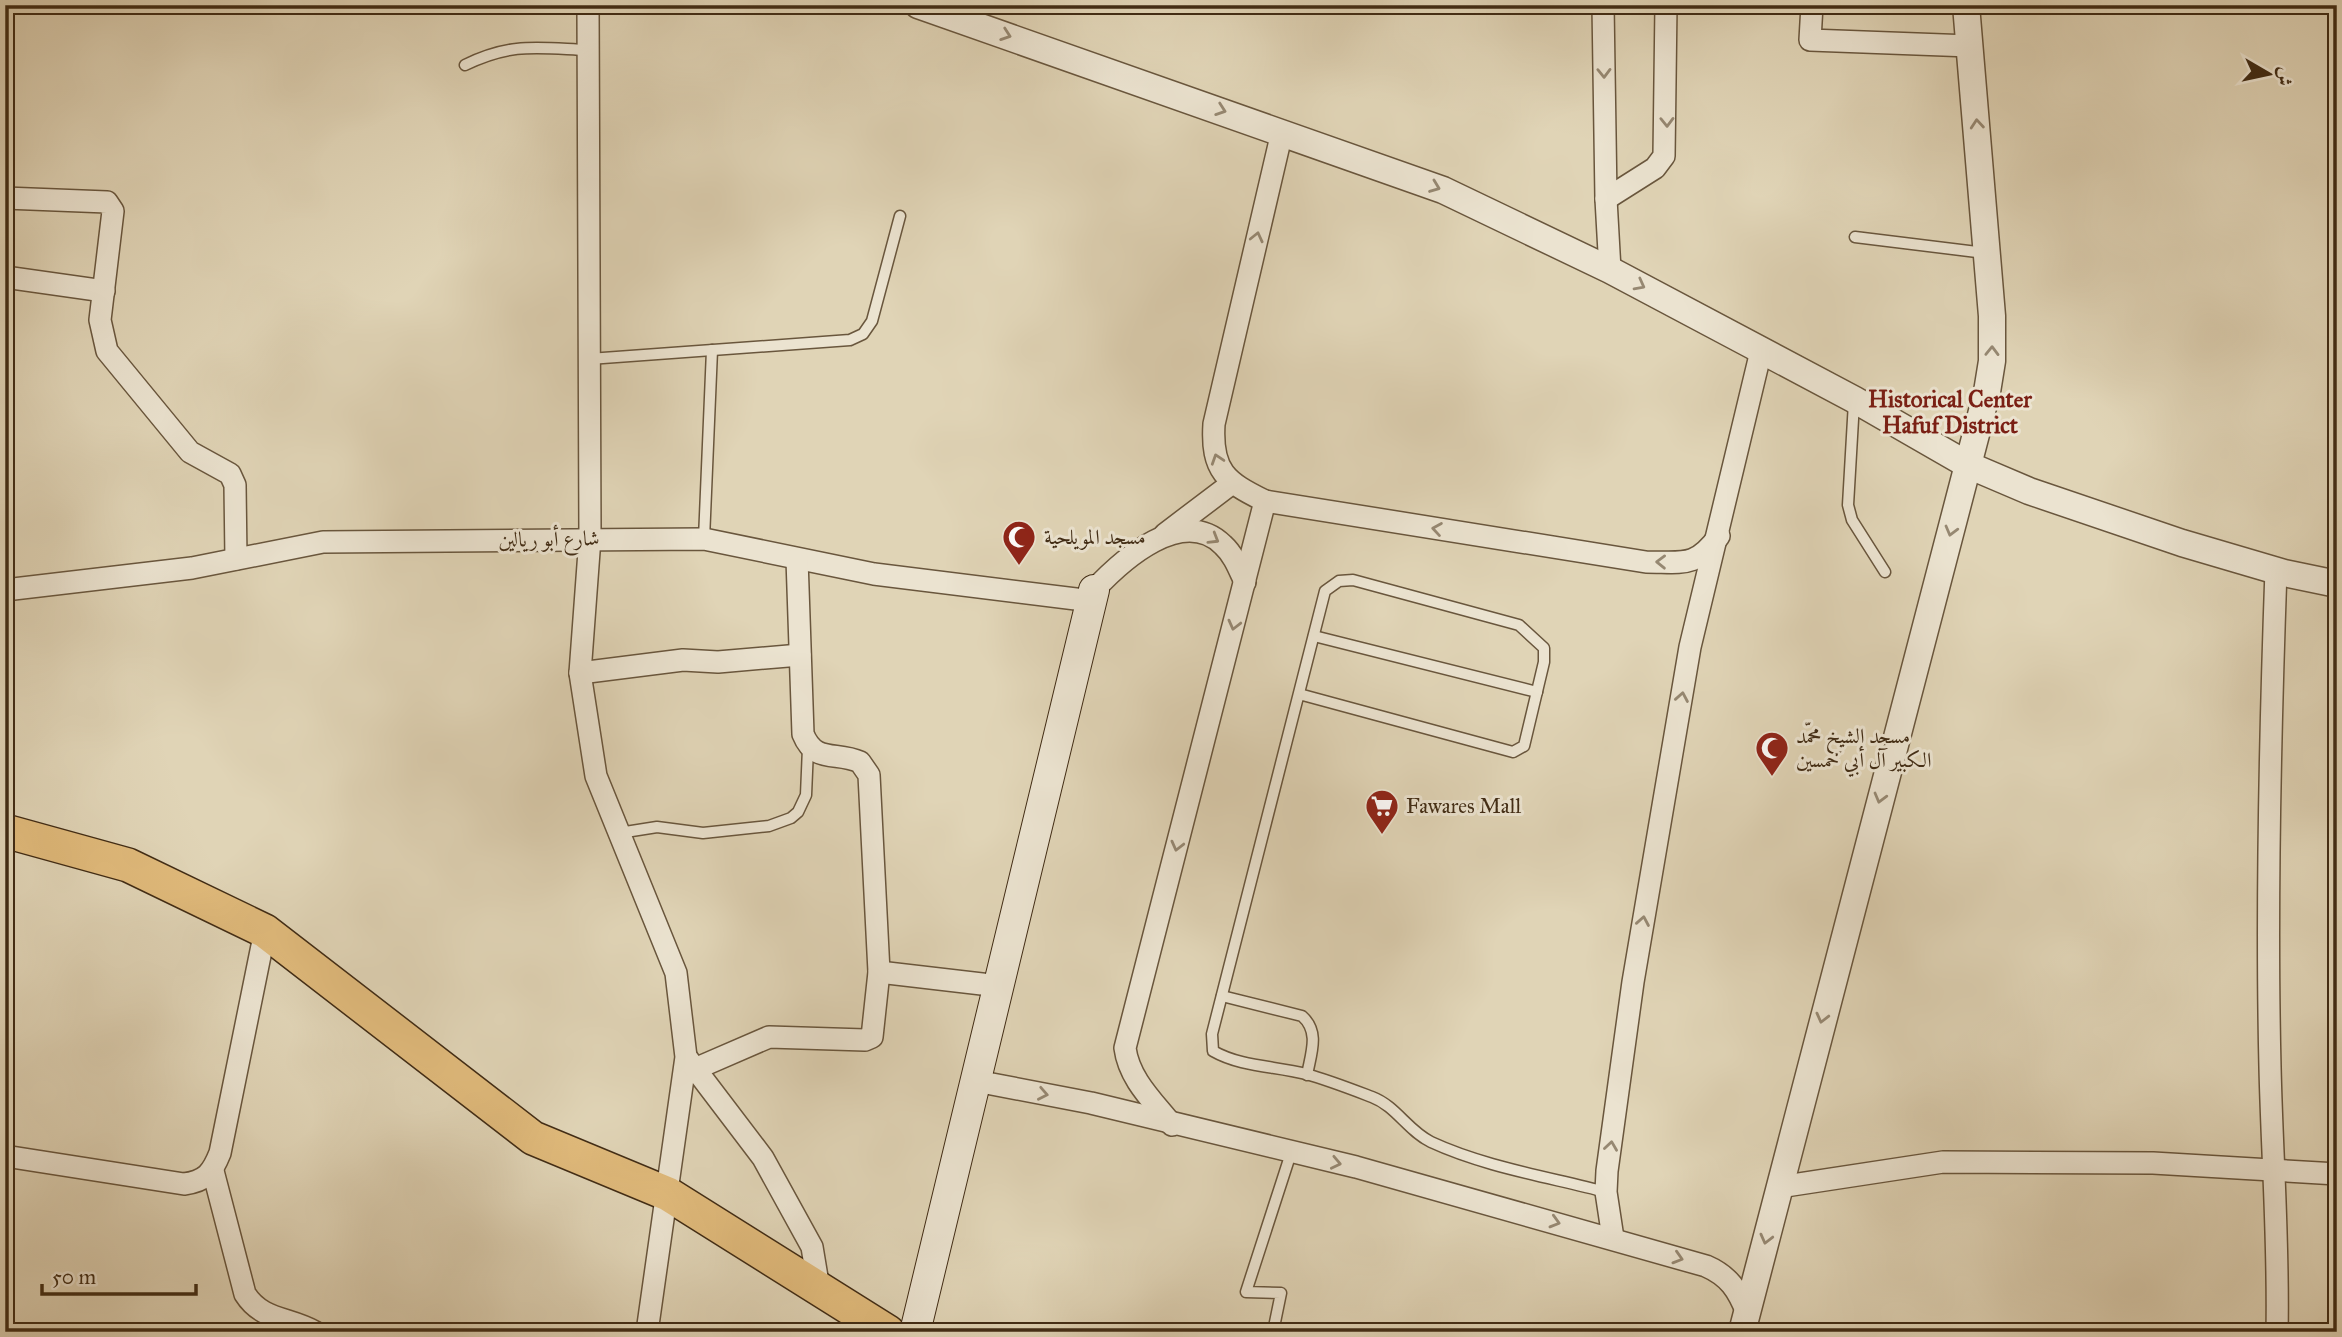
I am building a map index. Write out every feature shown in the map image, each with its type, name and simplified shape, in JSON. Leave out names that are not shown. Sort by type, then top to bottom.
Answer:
[{"type":"main road","points":[[915,1332],[1093,596]]},
{"type":"main road","points":[[5,831],[128,865],[265,931],[533,1138],[668,1194],[888,1332]]},
{"type":"street","points":[[588,5],[590,538],[580,673],[596,776],[676,973],[691,1063],[647,1332]]},
{"type":"street","points":[[918,5],[1443,190],[1610,270],[1855,400],[1968,465],[2042,496],[2276,570],[2337,584]]},
{"type":"street","points":[[1603,5],[1606,199],[1610,270]]},
{"type":"street","points":[[1606,199],[1655,168],[1664,156],[1667,138],[1666,5]]},
{"type":"street","points":[[1812,5],[1810,40],[1970,46]]},
{"type":"street","points":[[1745,1322],[1968,465],[1992,361],[1987,254],[1966,5]]},
{"type":"street","points":[[1282,132],[1214,424],[1212,446],[1220,470],[1231,484],[1265,501],[1646,562],[1684,562],[1705,555],[1719,536]]},
{"type":"street","points":[[5,198],[107,202],[113,211],[100,320],[107,351],[190,452],[230,474],[235,485],[236,559]]},
{"type":"street","points":[[5,277],[104,291]]},
{"type":"street","points":[[1613,1238],[1606,1192],[1635,968],[1690,647],[1719,536],[1761,351]]},
{"type":"street","points":[[1093,596],[1114,569],[1161,538],[1231,484]]},
{"type":"street","points":[[1172,1125],[1131,1072],[1125,1048],[1265,501]]},
{"type":"street","points":[[1161,538],[1176,532],[1198,531],[1212,536],[1234,558],[1245,582]]},
{"type":"street","name":"شارع أبو ريالين","points":[[5,590],[192,568],[323,542],[590,538],[704,539],[874,574],[1093,596]]},
{"type":"street","points":[[691,1063],[769,1037],[865,1040],[872,1037],[879,972],[869,775],[860,762],[820,755],[808,748],[803,734],[797,559]]},
{"type":"street","points":[[2276,570],[2268,771],[2270,1068],[2279,1274],[2277,1332]]},
{"type":"street","points":[[580,673],[683,660],[718,662],[800,655]]},
{"type":"street","points":[[5,1156],[184,1184],[201,1181],[213,1171],[220,1153],[265,931]]},
{"type":"street","points":[[879,972],[999,986]]},
{"type":"street","points":[[691,1063],[763,1158],[812,1247],[820,1289]]},
{"type":"street","points":[[976,1081],[1090,1103],[1172,1125],[1356,1167],[1613,1238],[1722,1273],[1740,1295],[1745,1322]]},
{"type":"street","points":[[1779,1187],[1943,1162],[2153,1163],[2337,1174]]},
{"type":"street","points":[[213,1171],[249,1301],[269,1316],[315,1332]]},
{"type":"lane","points":[[465,65],[493,52],[515,47],[588,50]]},
{"type":"lane","points":[[589,359],[850,340],[863,334],[872,321],[900,216]]},
{"type":"lane","points":[[1855,237],[1987,254]]},
{"type":"lane","points":[[704,539],[712,350]]},
{"type":"lane","points":[[1855,400],[1848,505],[1853,520],[1885,572]]},
{"type":"lane","points":[[1299,694],[1499,751],[1513,752],[1524,746],[1545,662],[1544,648],[1519,625],[1353,580],[1339,581],[1325,591],[1212,1034],[1213,1051],[1227,1059],[1307,1074],[1387,1104],[1416,1133],[1430,1142],[1606,1192]]},
{"type":"lane","points":[[1314,636],[1536,692]]},
{"type":"lane","points":[[619,833],[657,827],[703,833],[769,827],[791,818],[798,812],[806,795],[808,748]]},
{"type":"lane","points":[[1222,996],[1302,1016],[1311,1024],[1314,1036],[1307,1074]]},
{"type":"lane","points":[[1273,1332],[1281,1293],[1246,1292],[1291,1153]]},
{"type":"place","name":"مسجد المويلحية","points":[[1019,567]]},
{"type":"place","name":"مسجد الشيخ محمّد الكبير آل أبي خمسين","points":[[1772,778]]},
{"type":"place","name":"Fawares Mall","points":[[1382,836]]},
{"type":"district","name":"Historical Center Hafuf District","points":[[1950,412]]}]
